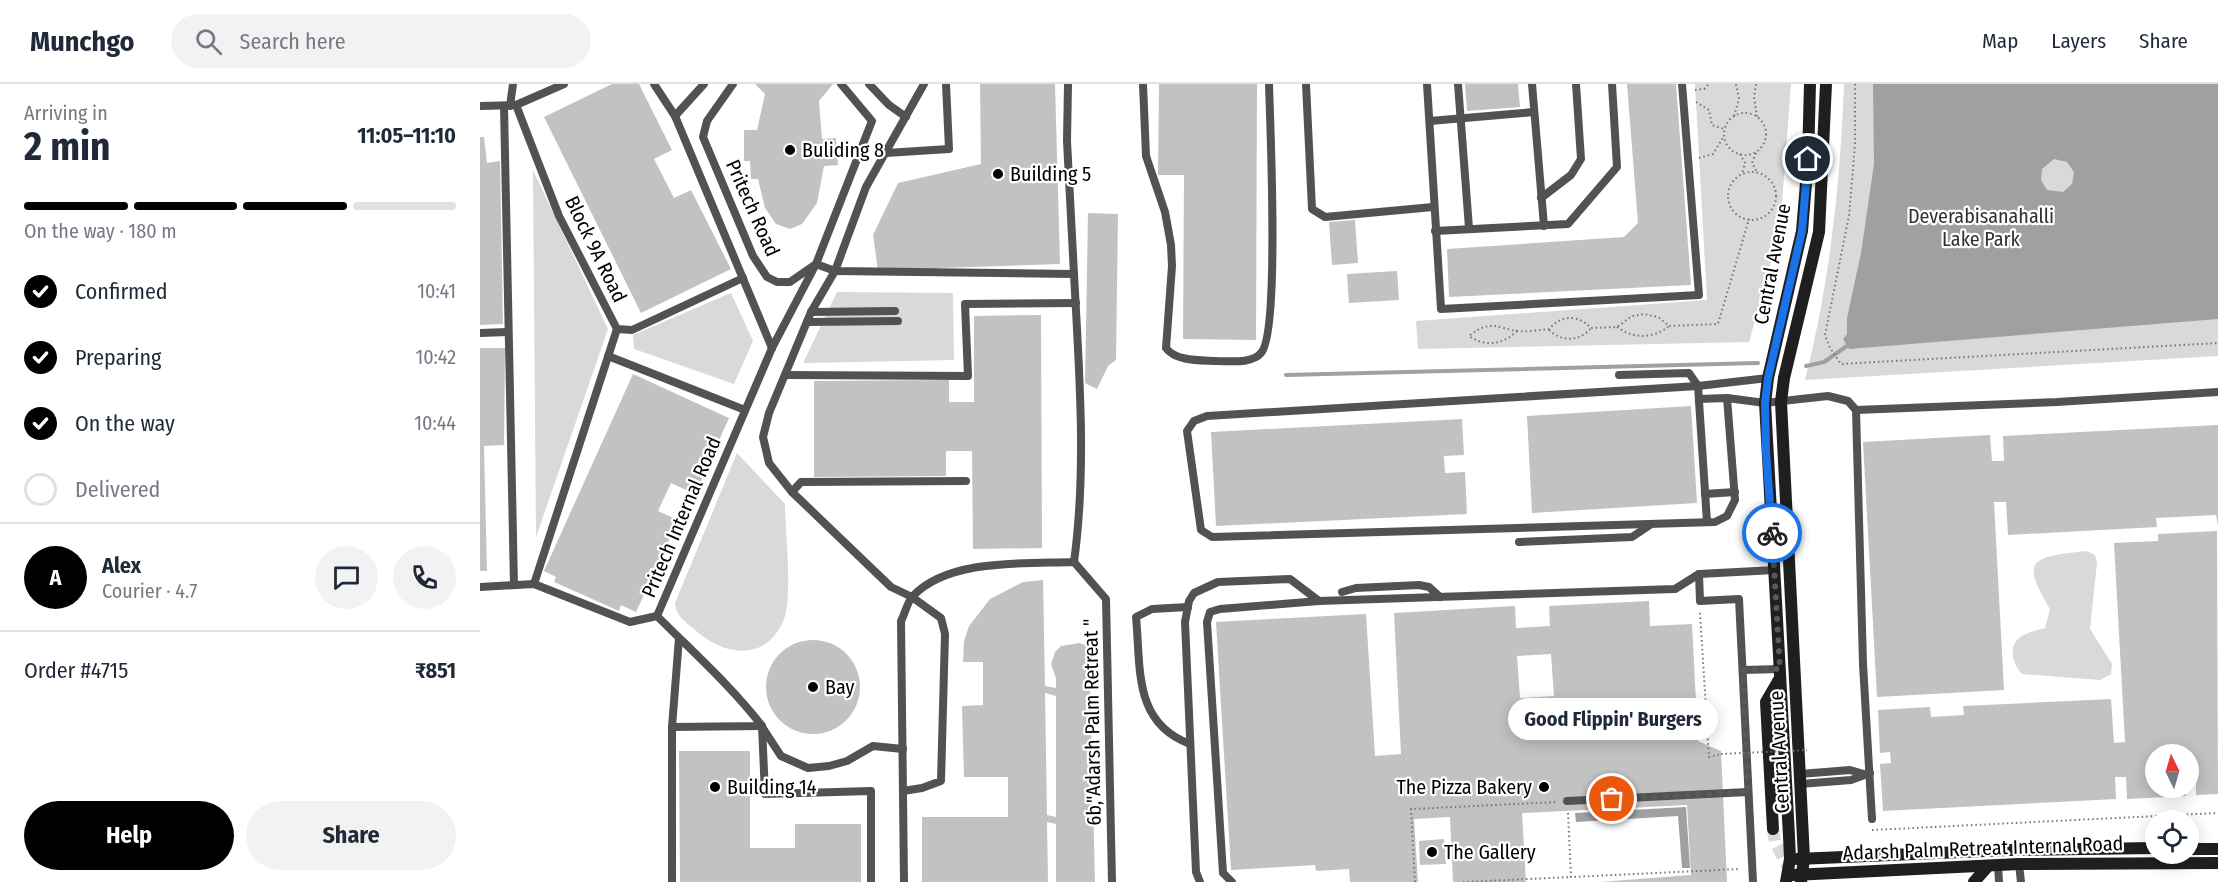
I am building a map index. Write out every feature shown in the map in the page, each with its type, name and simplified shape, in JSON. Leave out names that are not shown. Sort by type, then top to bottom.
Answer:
[{"type":"street","name":"Central Avenue","points":[[1786,879],[1790,859],[1765,403],[1768,378],[1802,231],[1808,159],[1810,84]]},
{"type":"street","name":"Central Avenue","points":[[1801,878],[1804,858],[1781,402],[1784,378],[1819,232],[1826,84]]},
{"type":"street","points":[[1773,829],[1766,702],[1780,673]]},
{"type":"street","name":"Adarsh Palm Retreat Internal Road","points":[[1790,859],[2008,850],[2145,848]]},
{"type":"street","points":[[2199,849],[2218,849]]},
{"type":"street","points":[[1974,882],[2003,865],[2008,850]]},
{"type":"street","name":"Adarsh Palm Retreat Internal Road","points":[[1786,879],[2003,865],[2218,863]]},
{"type":"lane","points":[[513,84],[510,105],[508,332],[514,585]]},
{"type":"lane","points":[[480,106],[510,105],[564,84]]},
{"type":"lane","points":[[654,84],[675,116],[772,348]]},
{"type":"lane","points":[[675,116],[704,84]]},
{"type":"lane","name":"Pritech Road","points":[[733,84],[707,120],[703,136],[753,256],[767,277],[777,282],[790,282],[816,264]]},
{"type":"lane","points":[[841,84],[872,122],[816,264],[835,271],[1074,274]]},
{"type":"lane","points":[[869,84],[889,105],[906,117]]},
{"type":"lane","points":[[903,791],[922,788],[941,781],[944,754],[945,634],[941,618],[912,597],[891,587],[792,492],[769,463],[763,437],[769,412],[784,375],[811,312],[835,271],[866,187],[924,84]]},
{"type":"lane","points":[[886,153],[948,149],[946,84]]},
{"type":"lane","points":[[904,882],[901,621],[912,597],[939,578],[991,564],[1074,562],[1078,530],[1081,405],[1067,141],[1068,84]]},
{"type":"lane","points":[[1143,84],[1146,156],[1165,212],[1171,245],[1172,266],[1166,348],[1186,358],[1226,361],[1255,358],[1265,348],[1273,279],[1269,84]]},
{"type":"lane","points":[[1306,84],[1312,209],[1317,214],[1325,217],[1434,207]]},
{"type":"lane","points":[[1427,84],[1441,309],[1699,295],[1682,84]]},
{"type":"lane","points":[[1458,84],[1469,228]]},
{"type":"lane","points":[[1532,84],[1544,226]]},
{"type":"lane","points":[[1541,198],[1571,175],[1581,159],[1576,84]]},
{"type":"lane","points":[[1435,231],[1568,224],[1617,167],[1612,84]]},
{"type":"lane","name":"Block 9A Road","points":[[510,105],[559,216],[617,329],[632,330],[743,278]]},
{"type":"lane","points":[[1430,121],[1534,112]]},
{"type":"lane","name":"Pritech Internal Road","points":[[480,587],[534,584],[630,622],[657,616],[772,348],[816,264]]},
{"type":"lane","points":[[784,375],[968,376],[965,304],[1076,303]]},
{"type":"lane","points":[[811,312],[895,311]]},
{"type":"lane","points":[[807,322],[898,321]]},
{"type":"lane","points":[[534,584],[617,329]]},
{"type":"lane","points":[[480,333],[508,332]]},
{"type":"lane","points":[[608,356],[745,410]]},
{"type":"lane","points":[[1619,375],[1689,373],[1698,386],[1707,522]]},
{"type":"lane","points":[[1727,398],[1735,492],[1734,506],[1727,516],[1707,522],[1212,537],[1200,530],[1187,431],[1194,420],[1207,416],[1698,386],[1768,378]]},
{"type":"lane","points":[[1856,410],[2057,402],[2218,392]]},
{"type":"lane","points":[[1699,399],[1727,398],[1765,403],[1828,396],[1848,401],[1856,410],[1867,773],[1872,819]]},
{"type":"lane","points":[[792,492],[801,482],[966,481]]},
{"type":"lane","points":[[1705,494],[1735,492]]},
{"type":"lane","points":[[1519,542],[1632,537],[1650,525]]},
{"type":"lane","name":"6b,\"Adarsh Palm Retreat \"","points":[[1074,562],[1106,599],[1112,882]]},
{"type":"lane","points":[[1232,882],[1223,873],[1207,622],[1210,612],[1220,609],[1319,601],[1675,589],[1698,574],[1775,570]]},
{"type":"lane","points":[[1698,574],[1700,601],[1740,599],[1753,882]]},
{"type":"lane","points":[[1200,882],[1196,872],[1190,744],[1185,622],[1188,607],[1194,593],[1218,582],[1290,579],[1319,601]]},
{"type":"lane","points":[[1342,592],[1356,588],[1419,585],[1429,586],[1440,597]]},
{"type":"lane","points":[[1188,607],[1152,609],[1136,617],[1146,703],[1163,729],[1190,744]]},
{"type":"lane","points":[[657,616],[747,706],[781,756],[808,768],[830,766],[847,761],[873,746],[903,749]]},
{"type":"lane","points":[[672,882],[672,728],[680,638]]},
{"type":"lane","points":[[1743,670],[1780,673]]},
{"type":"lane","points":[[672,728],[762,726]]},
{"type":"lane","points":[[762,726],[765,794],[872,791],[871,882]]},
{"type":"lane","points":[[1800,779],[1850,770],[1867,773]]},
{"type":"lane","points":[[1567,801],[1748,792]]},
{"type":"lane","points":[[1999,882],[2003,865]]},
{"type":"lane","points":[[2003,865],[2021,882]]},
{"type":"path","points":[[1695,90],[1704,89],[1709,84]]},
{"type":"path","points":[[1699,158],[1713,154],[1724,136],[1725,129],[1738,105],[1736,84]]},
{"type":"path","points":[[1756,84],[1754,97],[1757,117]]},
{"type":"path","points":[[1855,84],[1853,180],[1844,251],[1825,335],[1836,359],[1841,364],[2218,343]]},
{"type":"path","points":[[1696,102],[1709,110],[1712,125],[1725,129]]},
{"type":"path","points":[[1724,136],[1730,148],[1740,154],[1744,164],[1740,176],[1729,192],[1731,205],[1745,218],[1759,219],[1770,212],[1776,193],[1771,181],[1752,164],[1766,134],[1762,122],[1757,117],[1745,113],[1732,118]]},
{"type":"path","points":[[1740,154],[1758,151]]},
{"type":"path","points":[[1740,176],[1760,173]]},
{"type":"path","points":[[1617,327],[1630,334],[1644,337],[1658,333],[1669,326]]},
{"type":"path","points":[[1549,330],[1558,337],[1570,339],[1582,336],[1591,328]]},
{"type":"path","points":[[1469,336],[1481,342],[1496,343],[1507,339],[1517,331]]},
{"type":"path","points":[[1700,601],[1709,757],[1721,754],[1807,750]]},
{"type":"path","points":[[1415,882],[1411,809],[1567,801],[1571,878]]},
{"type":"path","points":[[1872,819],[1872,832],[2218,813]]},
{"type":"path","points":[[1463,882],[1752,868]]},
{"type":"green space","points":[[1695,84],[1791,84],[1780,229],[1749,342],[1418,349],[1416,321],[1707,300]]},
{"type":"green space","name":"Deverabisanahalli Lake Park","points":[[1844,84],[2218,84],[2218,356],[1805,380],[1821,307],[1832,233],[1840,159]]},
{"type":"green space","points":[[533,170],[608,329],[536,537]]},
{"type":"green space","points":[[837,292],[953,293],[954,360],[803,363]]},
{"type":"green space","points":[[731,293],[753,341],[734,384],[634,349],[633,335]]},
{"type":"green space","points":[[737,453],[785,504],[788,566],[788,600],[782,624],[774,637],[763,645],[752,650],[740,651],[715,644],[704,637],[681,617],[675,603]]},
{"type":"green space","points":[[2086,551],[2095,555],[2097,563],[2090,629],[2112,664],[2111,674],[2100,680],[2022,674],[2014,660],[2014,644],[2024,635],[2045,628],[2050,609],[2035,579],[2036,563],[2054,555]]},
{"type":"shaded area","name":"Deverabisanahalli Lake Park","points":[[1873,84],[2218,84],[2218,319],[1849,349],[1843,339],[1847,334],[1847,318],[1861,253],[1874,164]],"holes":[[[2054,159],[2067,162],[2074,172],[2072,184],[2063,192],[2047,190],[2041,180],[2042,169]]]},
{"type":"shaded area","points":[[1686,807],[1690,868],[1682,868],[1678,816],[1576,822],[1575,813]]},
{"type":"building","points":[[612,84],[639,84],[672,150],[654,159],[674,198],[691,190],[731,269],[641,313],[544,117]]},
{"type":"building","name":"Buliding 8","points":[[755,84],[833,84],[819,101],[822,139],[836,138],[838,165],[824,166],[817,203],[802,224],[790,229],[776,224],[765,208],[758,179],[751,179],[750,161],[744,161],[744,130],[757,130],[765,94]]},
{"type":"building","name":"Building 5","points":[[980,84],[1055,84],[1060,264],[878,270],[873,235],[898,183],[981,164]]},
{"type":"building","points":[[1159,84],[1257,84],[1256,340],[1183,339],[1184,175],[1158,175]]},
{"type":"building","points":[[1465,84],[1518,84],[1520,107],[1467,111]]},
{"type":"building","points":[[1627,84],[1676,84],[1691,285],[1449,297],[1447,249],[1624,237],[1638,223]]},
{"type":"building","points":[[480,137],[484,137],[487,163],[500,161],[503,324],[480,325]]},
{"type":"building","points":[[1088,213],[1118,214],[1116,360],[1108,366],[1097,389],[1085,383]]},
{"type":"building","points":[[1355,220],[1358,263],[1332,265],[1329,222]]},
{"type":"building","points":[[1397,271],[1399,300],[1349,303],[1347,274]]},
{"type":"building","points":[[1041,315],[1042,548],[973,549],[972,451],[946,451],[946,476],[814,477],[814,381],[949,380],[949,402],[974,402],[974,316]]},
{"type":"building","points":[[480,348],[505,348],[504,445],[484,446],[487,571],[480,571]]},
{"type":"building","points":[[633,374],[729,418],[695,494],[671,483],[658,511],[678,520],[636,612],[621,605],[619,611],[554,582],[556,577],[544,571]]},
{"type":"building","points":[[1691,406],[1697,503],[1532,513],[1527,416]]},
{"type":"building","points":[[1462,419],[1464,455],[1444,456],[1445,473],[1465,472],[1467,514],[1216,526],[1211,432]]},
{"type":"building","points":[[2218,425],[2218,525],[2216,515],[2156,518],[2157,527],[2008,535],[2006,502],[1994,502],[2004,690],[1877,697],[1863,442],[1990,435],[1992,461],[2004,461],[2003,436]]},
{"type":"building","points":[[2217,531],[2218,794],[2199,795],[2199,744],[2145,744],[2147,798],[2127,799],[2126,777],[2115,777],[2116,799],[1883,811],[1880,764],[1891,763],[1890,752],[1880,753],[1878,710],[1930,707],[1931,717],[1964,715],[1963,706],[2111,699],[2114,743],[2125,742],[2114,543],[2158,541],[2158,534]]},
{"type":"building","points":[[1043,580],[1045,686],[1056,688],[1056,678],[1051,664],[1055,652],[1061,646],[1080,643],[1087,646],[1096,659],[1095,672],[1090,679],[1095,882],[1056,882],[1056,824],[1047,822],[1048,882],[922,882],[922,817],[1008,817],[1008,777],[964,777],[962,706],[983,705],[983,662],[963,662],[964,641],[969,626],[990,599],[1023,582]],"holes":[[[1045,693],[1056,696],[1056,817],[1047,815]]]},
{"type":"building","points":[[1649,601],[1650,626],[1692,624],[1698,741],[1721,751],[1727,882],[1600,882],[1691,875],[1687,805],[1522,813],[1526,882],[1453,882],[1450,817],[1414,819],[1418,882],[1350,882],[1349,869],[1316,871],[1315,865],[1231,870],[1216,622],[1366,614],[1375,756],[1401,754],[1394,613],[1515,606],[1516,628],[1550,626],[1549,606]],"holes":[[[1551,654],[1554,696],[1520,698],[1517,656]]]},
{"type":"building","name":"Bay","points":[[813,640],[831,644],[846,654],[856,669],[860,687],[856,705],[846,720],[831,730],[813,734],[795,730],[780,720],[770,705],[766,687],[770,669],[780,654],[795,644]]},
{"type":"building","name":"Building 14","points":[[679,751],[750,751],[750,848],[795,848],[795,824],[861,824],[861,882],[680,882]]},
{"type":"building","name":"The Gallery","points":[[1444,839],[1446,864],[1420,865],[1419,841]]},
{"type":"waterway","points":[[1806,366],[1824,362],[1847,346]]},
{"type":"waterway","points":[[1286,375],[1758,363]]},
{"type":"tunnel","points":[[1773,829],[1775,842],[1792,875]]},
{"type":"way so far","points":[[1612,799],[1748,792],[1743,670],[1780,669],[1772,533]]},
{"type":"place","name":"Buliding 8","points":[[790,150]]},
{"type":"place","name":"Building 5","points":[[998,174]]},
{"type":"place","name":"Bay","points":[[813,687]]},
{"type":"place","name":"Building 14","points":[[715,787]]},
{"type":"place","name":"The Pizza Bakery","points":[[1544,787]]},
{"type":"place","name":"Good Flippin' Burgers","points":[[1612,799]]},
{"type":"place","name":"The Gallery","points":[[1432,852]]},
{"type":"route","points":[[1772,533],[1765,403],[1768,378],[1802,231],[1808,159]]}]
